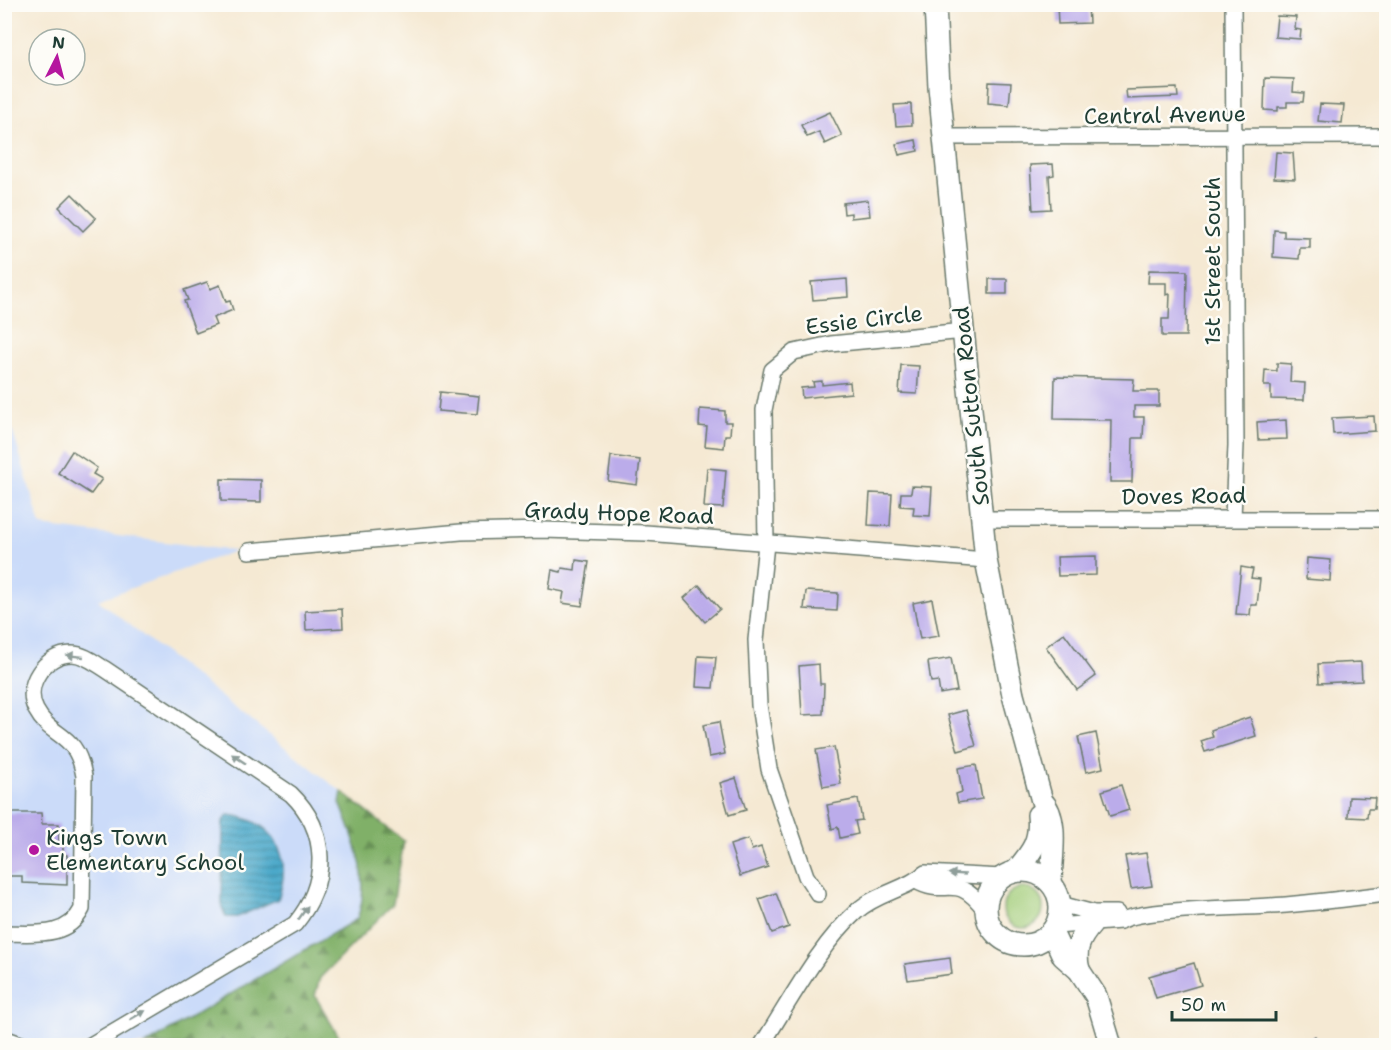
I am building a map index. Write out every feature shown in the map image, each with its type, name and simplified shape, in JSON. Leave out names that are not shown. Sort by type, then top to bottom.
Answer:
[{"type":"main road","name":"South Sutton Road","points":[[935,4],[943,137],[986,560],[1013,695],[1041,801],[1048,808],[1052,821],[1051,883]]},
{"type":"main road","name":"South Sutton Road","points":[[1009,874],[1035,849],[1039,835],[1037,810],[1041,801]]},
{"type":"main road","points":[[1100,1015],[1091,1009],[1073,981],[1053,961],[1029,945],[1004,940],[988,922],[985,909],[987,897],[993,885],[1009,874],[1029,871],[1051,883],[1060,904],[1054,929],[1063,956],[1079,970],[1100,1004],[1100,1015],[1111,1046]]},
{"type":"main road","points":[[1079,970],[1076,958],[1079,939],[1092,924]]},
{"type":"main road","points":[[1029,945],[1037,943],[1054,929]]},
{"type":"street","name":"1st Street South","points":[[1233,4],[1236,445],[1233,518]]},
{"type":"street","name":"Central Avenue","points":[[943,137],[1386,136]]},
{"type":"street","name":"Essie Circle","points":[[818,894],[806,876],[769,770],[759,705],[756,640],[759,588],[766,544],[764,410],[772,370],[794,352],[831,344],[964,331]]},
{"type":"street","name":"Doves Road","points":[[982,519],[1386,519]]},
{"type":"street","name":"Grady Hope Road","points":[[249,550],[461,532],[543,530],[646,533],[986,560]]},
{"type":"street","points":[[4,933],[57,931],[75,921],[82,909],[84,776],[81,761],[69,741],[42,718],[33,701],[33,687],[38,674],[51,660],[59,656],[79,655],[97,664],[291,794],[308,812],[321,849],[320,873],[308,906],[295,924],[88,1046]]},
{"type":"street","points":[[761,1046],[819,958],[852,916],[890,890],[916,881],[924,873],[1009,874]]},
{"type":"street","points":[[916,881],[925,886],[962,887],[972,892],[985,909]]},
{"type":"street","points":[[1054,929],[1121,921],[1128,917],[1287,905],[1386,894]]},
{"type":"street","points":[[1060,904],[1094,913],[1120,913],[1128,917]]},
{"type":"street","points":[[4,1038],[26,1046]]},
{"type":"shaded area","points":[[4,402],[41,526],[235,551],[98,600],[404,841],[393,904],[320,978],[315,996],[344,1045],[5,1045]]},
{"type":"green space","points":[[342,792],[404,841],[393,904],[320,978],[315,996],[344,1045],[145,1045],[357,919],[363,889],[362,875],[356,846],[340,803]]},
{"type":"green space","points":[[1023,888],[1031,889],[1037,894],[1042,900],[1042,916],[1037,922],[1031,927],[1023,928],[1015,927],[1009,922],[1004,916],[1003,908],[1004,900],[1009,894],[1015,889]]},
{"type":"water","points":[[228,815],[244,818],[258,824],[268,832],[281,855],[283,868],[278,899],[237,917],[226,917],[222,907],[223,821]]},
{"type":"building","points":[[1057,4],[1088,4],[1089,23],[1058,24]]},
{"type":"building","points":[[1277,16],[1296,17],[1295,29],[1301,30],[1300,39],[1275,37]]},
{"type":"building","points":[[1265,78],[1294,79],[1293,92],[1304,93],[1303,102],[1287,102],[1287,107],[1278,107],[1278,111],[1264,110]]},
{"type":"building","points":[[989,82],[1011,83],[1009,105],[988,103]]},
{"type":"building","points":[[1177,88],[1178,97],[1127,99],[1126,90]]},
{"type":"building","points":[[911,104],[912,125],[896,126],[894,105]]},
{"type":"building","points":[[1320,104],[1344,105],[1342,123],[1318,121]]},
{"type":"building","points":[[830,112],[842,136],[825,144],[819,132],[807,137],[801,125]]},
{"type":"building","points":[[916,140],[918,151],[899,155],[896,144]]},
{"type":"building","points":[[1276,152],[1293,153],[1295,179],[1274,178]]},
{"type":"building","points":[[1053,164],[1054,175],[1049,176],[1051,209],[1033,210],[1030,165]]},
{"type":"building","points":[[1381,179],[1386,179],[1386,198],[1381,198]]},
{"type":"building","points":[[72,194],[96,218],[83,231],[59,207]]},
{"type":"building","points":[[868,200],[870,216],[851,218],[851,213],[844,214],[843,203]]},
{"type":"building","points":[[1274,230],[1284,231],[1284,237],[1310,238],[1310,248],[1300,248],[1299,259],[1273,257]]},
{"type":"building","points":[[1149,270],[1187,271],[1186,336],[1162,336],[1162,319],[1169,319],[1170,294],[1166,295],[1166,283],[1148,283]]},
{"type":"building","points":[[847,279],[848,297],[813,300],[811,282]]},
{"type":"building","points":[[989,279],[1007,279],[1007,294],[989,294]]},
{"type":"building","points":[[207,282],[210,289],[220,285],[226,302],[230,301],[233,310],[213,318],[216,325],[196,333],[184,301],[188,300],[184,290]]},
{"type":"building","points":[[1277,363],[1291,364],[1290,382],[1305,383],[1304,400],[1271,399],[1271,386],[1264,386],[1265,370],[1277,371]]},
{"type":"building","points":[[901,365],[919,366],[917,394],[899,393]]},
{"type":"building","points":[[1055,377],[1134,379],[1133,391],[1159,391],[1159,406],[1134,406],[1134,417],[1144,417],[1143,438],[1133,438],[1132,482],[1110,482],[1111,420],[1054,419]]},
{"type":"building","points":[[822,381],[822,385],[850,382],[851,393],[802,398],[801,388],[814,387],[813,382]]},
{"type":"building","points":[[440,392],[479,396],[477,414],[438,411]]},
{"type":"building","points":[[700,409],[725,411],[725,422],[731,422],[730,435],[725,435],[724,448],[705,446],[707,427],[699,426]]},
{"type":"building","points":[[1374,416],[1375,431],[1333,434],[1332,418]]},
{"type":"building","points":[[1286,420],[1287,439],[1258,440],[1257,422]]},
{"type":"building","points":[[72,451],[97,468],[93,474],[102,479],[91,494],[58,473]]},
{"type":"building","points":[[611,456],[640,460],[637,485],[608,481]]},
{"type":"building","points":[[707,468],[726,470],[723,508],[704,507]]},
{"type":"building","points":[[221,479],[261,480],[261,502],[221,501]]},
{"type":"building","points":[[912,486],[932,487],[930,516],[913,515],[914,507],[900,506],[901,493],[911,493]]},
{"type":"building","points":[[870,493],[892,494],[890,526],[868,525]]},
{"type":"building","points":[[1096,556],[1096,575],[1058,576],[1057,557]]},
{"type":"building","points":[[1307,558],[1331,560],[1330,581],[1306,579]]},
{"type":"building","points":[[576,560],[589,562],[582,606],[562,603],[564,592],[549,589],[552,570],[561,572],[562,568],[575,570]]},
{"type":"building","points":[[1241,567],[1253,569],[1251,578],[1260,579],[1257,605],[1251,605],[1250,615],[1236,614]]},
{"type":"building","points":[[699,585],[720,609],[705,622],[684,598]]},
{"type":"building","points":[[806,591],[838,593],[837,611],[804,609]]},
{"type":"building","points":[[932,599],[939,636],[920,639],[913,603]]},
{"type":"building","points":[[342,609],[343,628],[306,630],[305,611]]},
{"type":"building","points":[[1064,633],[1096,676],[1077,690],[1046,647]]},
{"type":"building","points":[[698,656],[716,657],[713,688],[696,687]]},
{"type":"building","points":[[951,658],[957,691],[940,694],[938,681],[931,682],[928,662]]},
{"type":"building","points":[[1361,662],[1362,681],[1319,683],[1318,664]]},
{"type":"building","points":[[819,664],[820,684],[824,684],[823,714],[802,715],[799,666]]},
{"type":"building","points":[[966,710],[976,746],[958,751],[948,715]]},
{"type":"building","points":[[1250,717],[1256,736],[1205,752],[1201,741],[1213,737],[1211,730]]},
{"type":"building","points":[[719,722],[725,754],[709,757],[703,725]]},
{"type":"building","points":[[1096,733],[1103,768],[1086,772],[1078,737]]},
{"type":"building","points":[[834,747],[841,784],[823,787],[816,750]]},
{"type":"building","points":[[976,765],[982,799],[958,803],[956,794],[962,792],[958,768]]},
{"type":"building","points":[[736,778],[746,810],[729,815],[720,783]]},
{"type":"building","points":[[1121,785],[1129,810],[1110,816],[1102,791]]},
{"type":"building","points":[[1349,797],[1375,798],[1374,809],[1368,809],[1367,818],[1348,817]]},
{"type":"building","points":[[858,799],[862,820],[855,821],[858,834],[840,838],[838,827],[832,829],[827,805]]},
{"type":"building","name":"Kings Town Elementary School","points":[[4,813],[41,813],[42,824],[59,824],[59,845],[63,844],[63,855],[67,855],[67,885],[22,883],[22,876],[4,876]]},
{"type":"building","points":[[748,839],[752,850],[761,847],[768,867],[740,876],[730,845]]},
{"type":"building","points":[[1146,853],[1152,886],[1131,889],[1125,856]]},
{"type":"building","points":[[776,893],[789,927],[772,933],[759,899]]},
{"type":"building","points":[[950,958],[952,974],[908,980],[905,964]]},
{"type":"building","points":[[1194,963],[1201,985],[1156,998],[1149,976]]},
{"type":"building","points":[[1315,1036],[1320,1046],[1297,1046]]},
{"type":"place","name":"Kings Town Elementary School","points":[[34,850]]}]
